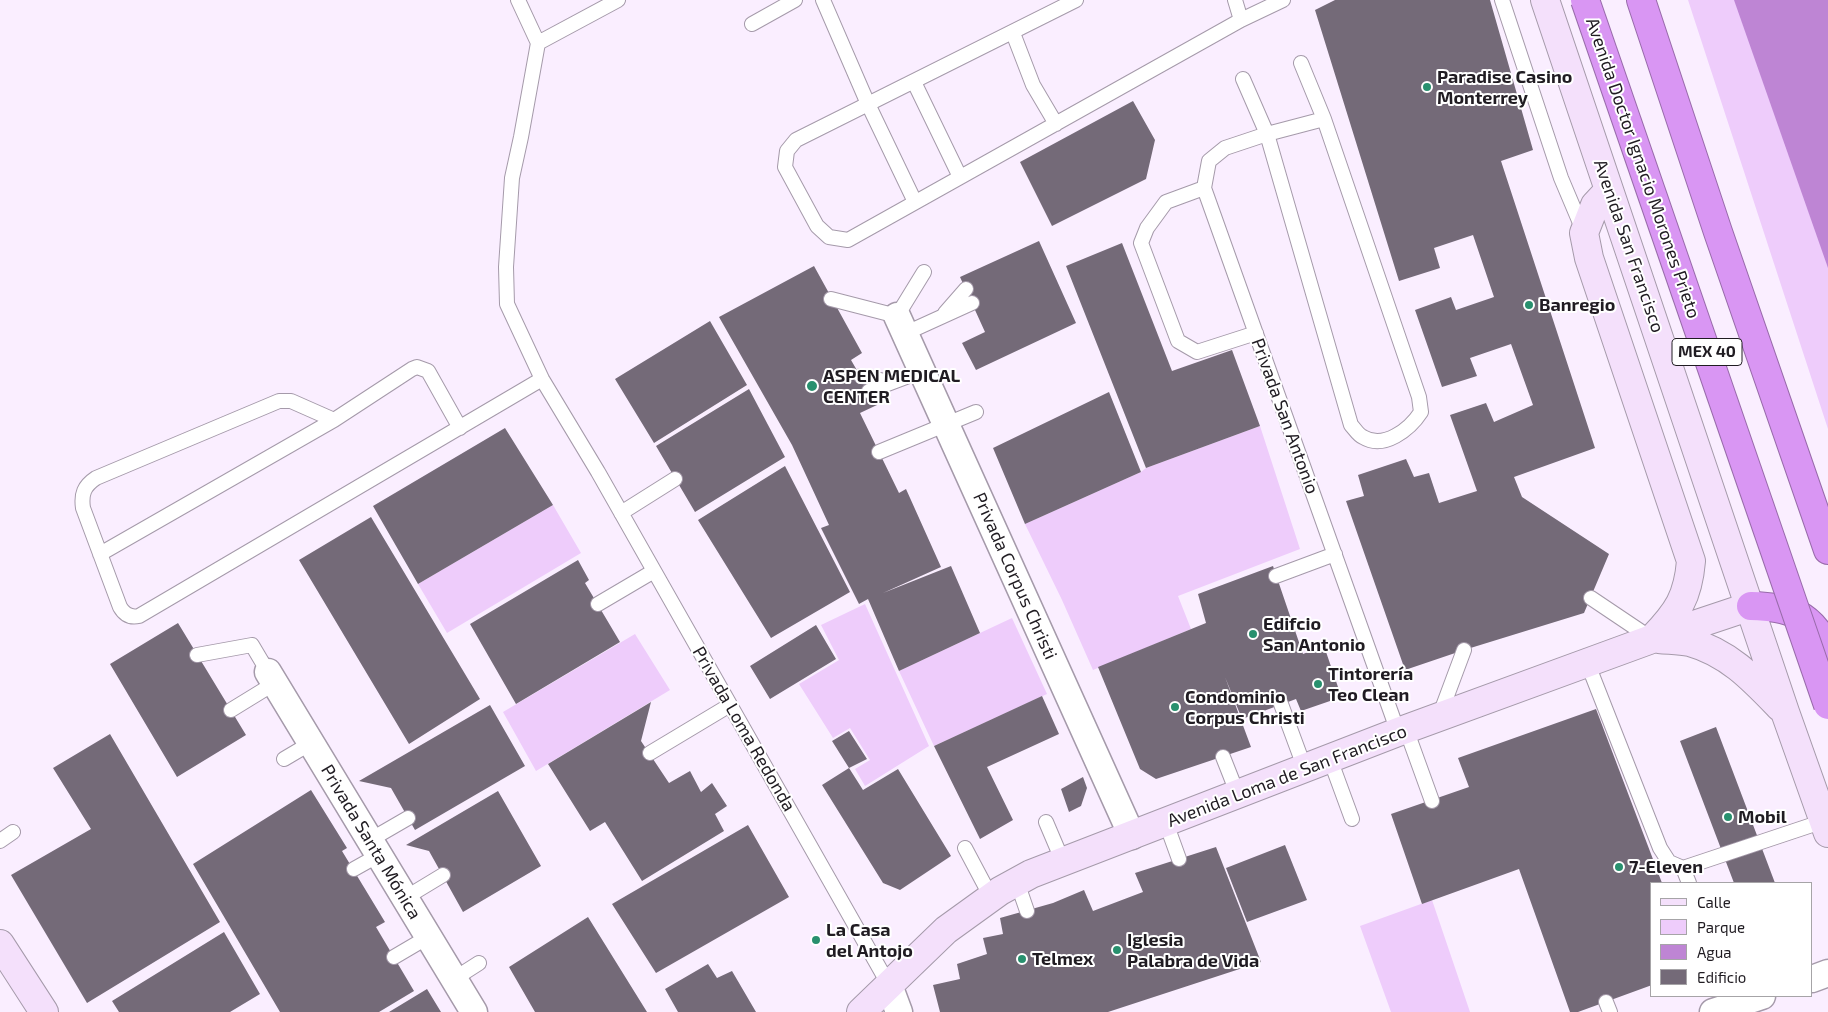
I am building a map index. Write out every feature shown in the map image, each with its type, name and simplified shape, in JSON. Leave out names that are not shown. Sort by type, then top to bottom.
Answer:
[{"type":"highway","name":"Avenida Doctor Ignacio Morones Prieto","points":[[1585,0],[1828,705]]},
{"type":"highway","name":"MEX 40","points":[[1641,0],[1718,232],[1828,550]]},
{"type":"highway","points":[[1751,606],[1777,607],[1800,615],[1822,636],[1828,650]]},
{"type":"street","name":"Avenida San Francisco","points":[[1545,0],[1751,606]]},
{"type":"street","points":[[1610,190],[1595,205],[1584,233],[1589,258],[1691,561],[1689,583],[1680,605],[1669,622],[1652,639]]},
{"type":"street","name":"Privada Corpus Christi","points":[[901,325],[1132,836]]},
{"type":"street","points":[[1751,606],[1785,712],[1826,827]]},
{"type":"street","name":"Avenida Loma de San Francisco","points":[[861,1012],[946,930],[991,897],[1031,874],[1402,730],[1587,662],[1751,606]]},
{"type":"street","points":[[1652,639],[1688,642],[1715,651],[1748,674],[1785,712]]},
{"type":"street","name":"Privada Santa Mónica","points":[[272,677],[474,1012]]},
{"type":"street","points":[[0,944],[44,1012]]},
{"type":"street","points":[[1813,979],[1828,973]]},
{"type":"street","points":[[890,985],[899,1012]]},
{"type":"lane","points":[[518,0],[538,43],[618,0]]},
{"type":"lane","points":[[752,24],[795,0]]},
{"type":"lane","points":[[823,0],[868,104],[916,202]]},
{"type":"lane","points":[[1076,0],[796,140],[787,151],[785,167],[817,226],[829,237],[848,240],[1241,20],[1283,0]]},
{"type":"lane","points":[[1235,0],[1241,20]]},
{"type":"lane","points":[[1502,0],[1561,178],[1584,233]]},
{"type":"lane","points":[[1013,32],[1033,85],[1056,124]]},
{"type":"lane","name":"Privada Loma Redonda","points":[[538,43],[512,178],[506,267],[507,304],[542,379],[621,512],[890,985]]},
{"type":"lane","points":[[1243,79],[1267,134],[1351,425],[1362,437],[1376,441],[1391,437],[1398,435],[1413,424],[1421,412],[1419,397],[1324,119],[1301,63]]},
{"type":"lane","points":[[914,82],[960,177]]},
{"type":"lane","points":[[1256,333],[1197,352],[1178,341],[1141,243],[1147,228],[1166,202],[1204,188],[1209,161],[1225,148],[1267,134],[1324,119]]},
{"type":"lane","name":"Privada San Antonio","points":[[1204,188],[1335,554],[1402,730],[1432,801]]},
{"type":"lane","points":[[901,325],[924,272]]},
{"type":"lane","points":[[941,317],[966,289]]},
{"type":"lane","points":[[831,298],[901,325],[941,317],[972,303]]},
{"type":"lane","points":[[100,554],[334,420],[412,369],[418,367],[428,371],[460,428]]},
{"type":"lane","points":[[869,391],[922,372]]},
{"type":"lane","points":[[861,376],[891,382]]},
{"type":"lane","points":[[334,420],[291,401],[279,401],[96,478],[89,483],[84,490],[82,499],[84,508],[123,612],[133,617],[139,616],[542,379]]},
{"type":"lane","points":[[879,452],[976,412]]},
{"type":"lane","points":[[621,512],[675,479]]},
{"type":"lane","points":[[1276,576],[1335,554]]},
{"type":"lane","points":[[598,604],[654,571]]},
{"type":"lane","points":[[1590,598],[1652,639]]},
{"type":"lane","points":[[197,655],[252,645],[272,677],[231,710]]},
{"type":"lane","points":[[1439,717],[1464,650]]},
{"type":"lane","points":[[1587,662],[1660,848],[1669,862],[1683,868],[1826,827]]},
{"type":"lane","points":[[1281,704],[1305,769]]},
{"type":"lane","points":[[650,753],[730,705]]},
{"type":"lane","points":[[284,759],[311,743]]},
{"type":"lane","points":[[1223,757],[1238,795]]},
{"type":"lane","points":[[1330,759],[1352,820]]},
{"type":"lane","points":[[354,869],[374,847],[408,818]]},
{"type":"lane","points":[[1046,822],[1063,862]]},
{"type":"lane","points":[[1166,823],[1179,859]]},
{"type":"lane","points":[[0,841],[14,832]]},
{"type":"lane","points":[[965,848],[991,897]]},
{"type":"lane","points":[[1683,868],[1689,882]]},
{"type":"lane","points":[[405,898],[443,875]]},
{"type":"lane","points":[[1017,882],[1027,911]]},
{"type":"lane","points":[[394,957],[428,937]]},
{"type":"lane","points":[[454,979],[479,963]]},
{"type":"green space","points":[[1688,0],[1828,0],[1828,429]]},
{"type":"green space","points":[[1260,426],[1300,549],[1178,596],[1191,629],[1093,670],[1025,524],[1141,472],[1146,468]]},
{"type":"green space","points":[[553,505],[581,553],[447,633],[418,584]]},
{"type":"green space","points":[[865,604],[929,746],[865,786],[855,769],[870,760],[850,728],[833,738],[799,684],[839,660],[821,625]]},
{"type":"green space","points":[[1012,618],[1047,694],[934,746],[899,671]]},
{"type":"green space","points":[[635,634],[670,690],[536,771],[503,712]]},
{"type":"green space","points":[[1432,900],[1470,1012],[1391,1012],[1360,926]]},
{"type":"water","points":[[1734,0],[1828,0],[1828,268]]},
{"type":"building","name":"Banregio","points":[[1335,0],[1490,0],[1533,150],[1501,161],[1595,448],[1514,477],[1522,497],[1609,554],[1584,613],[1405,670],[1346,501],[1364,496],[1358,475],[1406,459],[1414,477],[1429,473],[1439,503],[1477,491],[1450,415],[1486,403],[1494,422],[1533,405],[1511,344],[1470,358],[1477,376],[1442,387],[1415,310],[1451,297],[1456,310],[1494,297],[1473,235],[1434,248],[1440,268],[1399,281],[1315,10]]},
{"type":"building","points":[[1133,101],[1155,140],[1146,179],[1052,226],[1020,162]]},
{"type":"building","points":[[1039,241],[1076,323],[976,370],[962,343],[985,332],[960,277]]},
{"type":"building","points":[[1122,243],[1172,371],[1232,350],[1260,426],[1146,468],[1066,266]]},
{"type":"building","points":[[814,266],[862,353],[851,360],[877,405],[860,413],[899,493],[906,489],[941,567],[883,593],[951,566],[980,633],[899,671],[868,599],[859,604],[821,528],[829,525],[792,445],[719,317]]},
{"type":"building","points":[[710,321],[747,385],[654,443],[615,379]]},
{"type":"building","points":[[749,389],[785,457],[695,512],[656,446]]},
{"type":"building","points":[[1109,392],[1141,472],[1025,524],[993,448]]},
{"type":"building","points":[[505,428],[553,505],[418,584],[373,506]]},
{"type":"building","points":[[785,466],[850,592],[771,638],[698,520]]},
{"type":"building","points":[[371,517],[480,699],[409,744],[299,560]]},
{"type":"building","points":[[578,560],[589,580],[585,583],[620,642],[516,704],[470,624]]},
{"type":"building","points":[[1273,566],[1303,654],[1324,646],[1338,687],[1330,701],[1301,711],[1296,699],[1242,719],[1225,677],[1251,747],[1156,779],[1140,769],[1098,667],[1206,623],[1198,594]]},
{"type":"building","points":[[178,623],[246,735],[177,777],[110,664]]},
{"type":"building","points":[[816,625],[836,659],[770,699],[750,666]]},
{"type":"building","points":[[1042,696],[1059,734],[987,767],[1013,820],[980,839],[934,746]]},
{"type":"building","points":[[651,702],[641,741],[669,783],[690,771],[701,792],[712,783],[727,806],[715,814],[724,831],[642,881],[605,822],[590,831],[548,764]]},
{"type":"building","points":[[490,705],[525,766],[415,830],[391,788],[359,781]]},
{"type":"building","points":[[1596,709],[1662,882],[1650,882],[1650,986],[1578,1012],[1570,1012],[1519,869],[1422,904],[1391,814],[1469,787],[1458,758]]},
{"type":"building","points":[[1716,727],[1775,882],[1734,882],[1680,741]]},
{"type":"building","points":[[849,731],[867,759],[849,768],[832,741]]},
{"type":"building","points":[[110,734],[220,922],[87,1003],[11,875],[91,829],[53,768]]},
{"type":"building","points":[[849,768],[863,790],[898,769],[951,856],[900,890],[883,883],[822,785]]},
{"type":"building","points":[[1083,777],[1087,788],[1081,806],[1069,812],[1061,789]]},
{"type":"building","points":[[311,790],[347,848],[342,851],[385,922],[376,927],[414,991],[379,1012],[280,1012],[193,864]]},
{"type":"building","points":[[498,791],[541,866],[463,912],[429,851],[406,845]]},
{"type":"building","points":[[748,825],[789,897],[656,973],[612,904]]},
{"type":"building","points":[[1285,845],[1307,900],[1247,922],[1226,868]]},
{"type":"building","points":[[1216,847],[1261,962],[1108,1012],[940,1012],[933,985],[960,979],[957,964],[987,954],[983,938],[1003,934],[1000,918],[1053,903],[1084,890],[1093,911],[1143,892],[1135,873]]},
{"type":"building","points":[[588,917],[647,1012],[535,1012],[509,967]]},
{"type":"building","points":[[224,932],[260,994],[230,1012],[119,1012],[112,1001]]},
{"type":"building","points":[[708,964],[717,978],[732,971],[756,1012],[678,1012],[665,989]]},
{"type":"building","points":[[427,989],[441,1012],[389,1012]]},
{"type":"place","name":"Paradise Casino Monterrey","points":[[1427,87]]},
{"type":"place","name":"Banregio","points":[[1529,305]]},
{"type":"place","name":"ASPEN MEDICAL CENTER","points":[[812,386]]},
{"type":"place","name":"Edifcio San Antonio","points":[[1253,634]]},
{"type":"place","name":"Tintorería Teo Clean","points":[[1318,684]]},
{"type":"place","name":"Condominio Corpus Christi","points":[[1175,707]]},
{"type":"place","name":"Mobil","points":[[1728,817]]},
{"type":"place","name":"7-Eleven","points":[[1619,867]]},
{"type":"place","name":"La Casa del Antojo","points":[[816,940]]},
{"type":"place","name":"Iglesia Palabra de Vida","points":[[1117,950]]},
{"type":"place","name":"Telmex","points":[[1022,959]]}]
